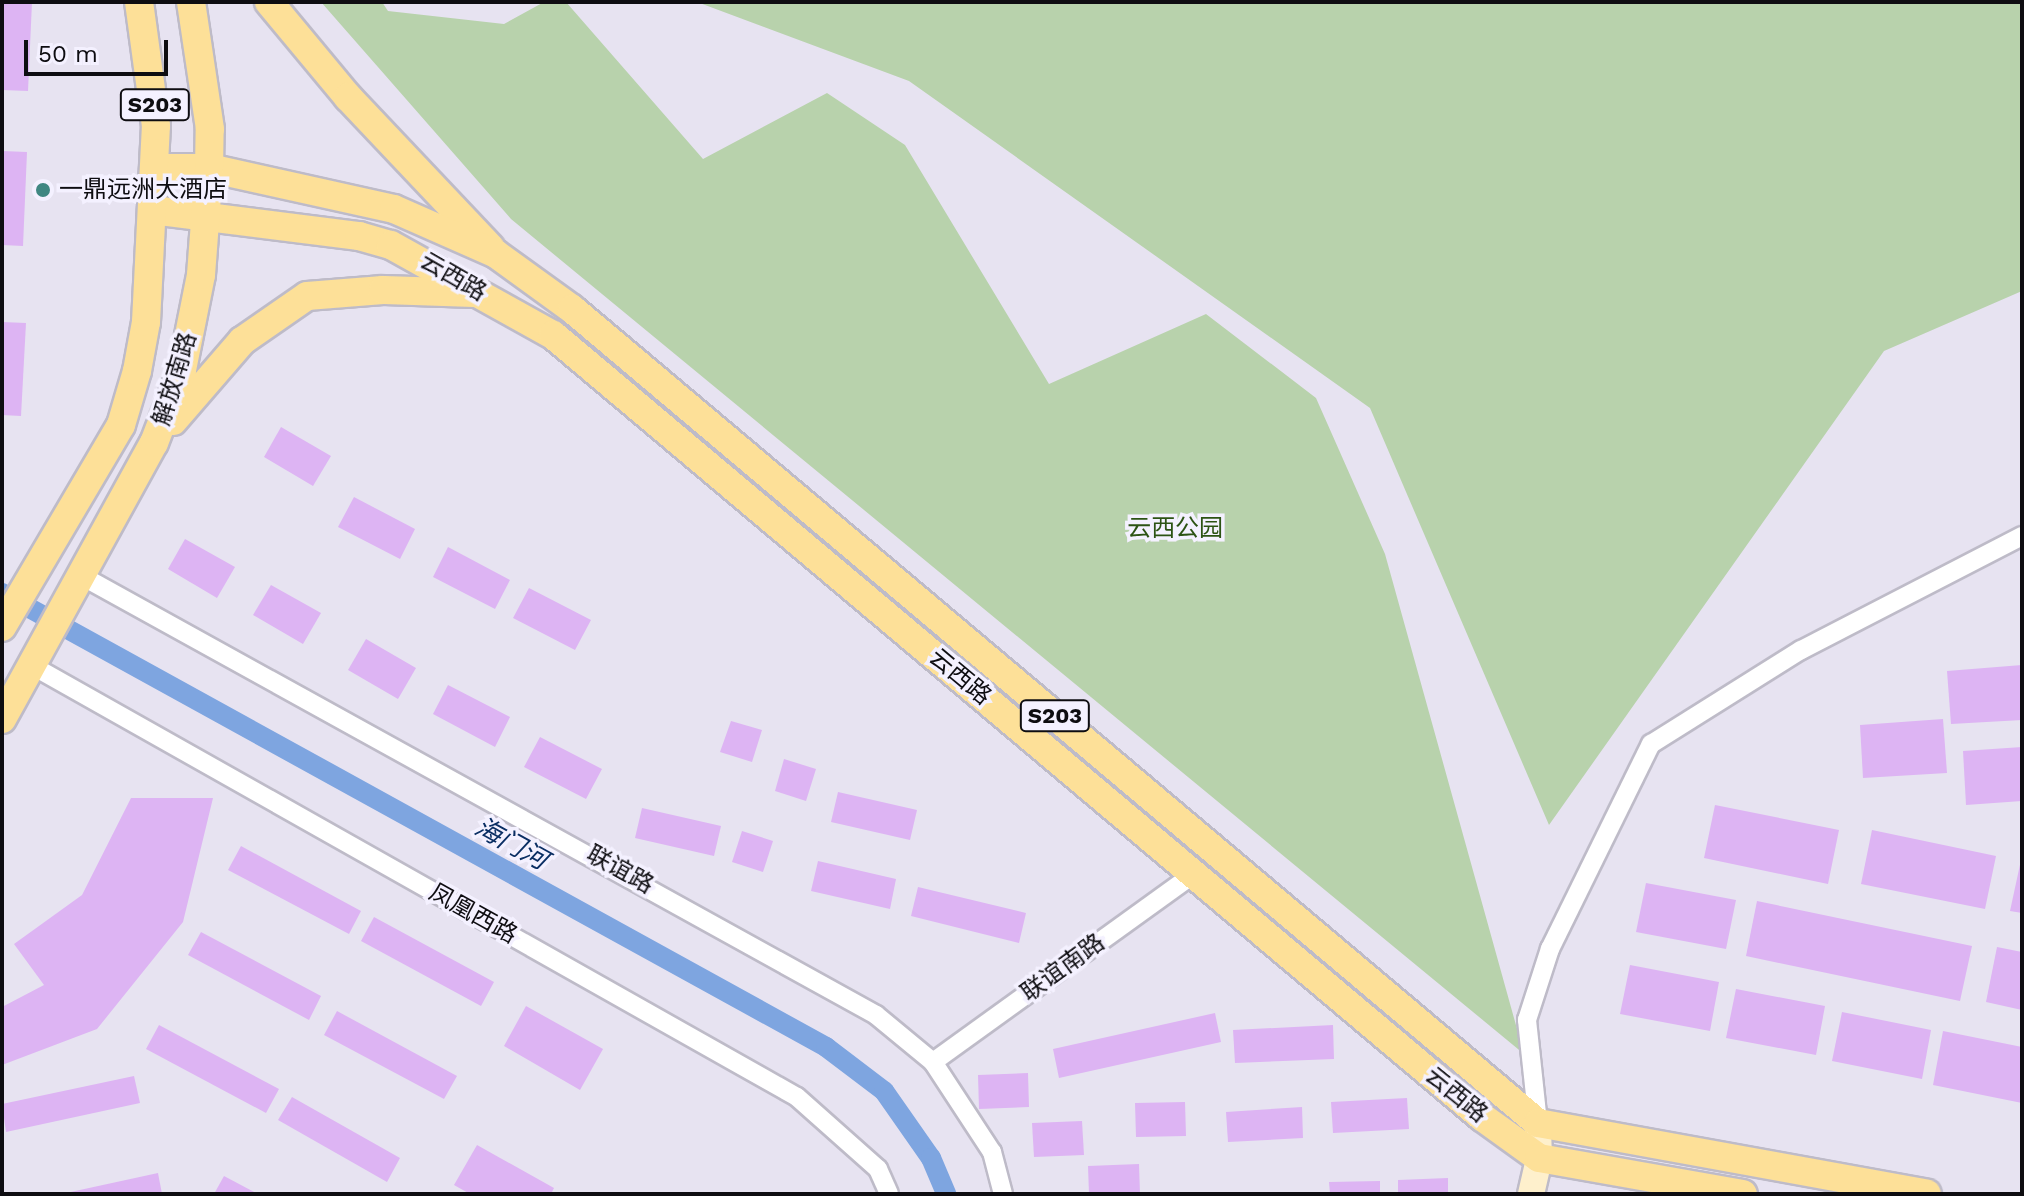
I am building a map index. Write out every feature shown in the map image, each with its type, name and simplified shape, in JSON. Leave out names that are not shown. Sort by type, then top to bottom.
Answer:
[{"type":"main road","name":"解放南路","points":[[2,627],[121,425],[130,401],[146,322],[156,168],[152,79],[139,2]]},
{"type":"main road","name":"解放南路","points":[[2,719],[154,443],[185,360],[207,214],[210,129],[191,2]]},
{"type":"main road","name":"云西路","points":[[269,2],[348,97],[471,222],[496,254]]},
{"type":"main road","name":"云西路","points":[[156,168],[209,168],[394,209],[496,254],[572,309],[1538,1123],[1927,1194]]},
{"type":"main road","name":"云西路","points":[[152,210],[207,214],[391,245],[553,335],[1482,1117],[1539,1158],[1743,1194]]},
{"type":"main road","points":[[154,443],[242,341],[298,301],[330,291],[429,289],[483,294]]},
{"type":"main road","points":[[1531,1194],[1539,1158],[1538,1123]]},
{"type":"street","points":[[1538,1123],[1527,1020],[1550,949],[1651,744],[1801,650],[2022,536]]},
{"type":"street","name":"联谊路","points":[[75,584],[809,974],[876,1015],[933,1062],[992,1152],[1003,1194]]},
{"type":"street","name":"凤凰西路","points":[[33,662],[797,1097],[878,1169],[889,1194]]},
{"type":"street","name":"联谊南路","points":[[933,1062],[1194,874]]},
{"type":"green space","name":"云西公园","points":[[321,2],[382,2],[388,11],[504,24],[544,2],[566,2],[703,159],[827,93],[905,145],[1049,384],[1206,314],[1316,398],[1385,554],[1524,1054],[511,219]]},
{"type":"green space","points":[[697,2],[2022,2],[2022,291],[1884,351],[1549,825],[1370,408],[909,81]]},
{"type":"building","points":[[2,2],[32,2],[28,91],[2,90]]},
{"type":"building","points":[[2,151],[27,152],[23,246],[2,245]]},
{"type":"building","points":[[2,322],[26,323],[21,416],[2,415]]},
{"type":"building","points":[[281,427],[331,456],[313,486],[264,457]]},
{"type":"building","points":[[354,497],[415,529],[400,559],[338,527]]},
{"type":"building","points":[[185,539],[235,567],[217,598],[168,569]]},
{"type":"building","points":[[448,547],[510,580],[495,609],[433,577]]},
{"type":"building","points":[[271,585],[321,613],[303,644],[253,615]]},
{"type":"building","points":[[529,588],[591,620],[575,650],[513,618]]},
{"type":"building","points":[[366,639],[416,668],[398,699],[348,670]]},
{"type":"building","points":[[2022,665],[2022,720],[1951,724],[1947,671]]},
{"type":"building","points":[[448,685],[510,717],[495,747],[433,714]]},
{"type":"building","points":[[1943,719],[1947,773],[1863,778],[1860,725]]},
{"type":"building","points":[[731,721],[762,730],[752,762],[720,752]]},
{"type":"building","points":[[540,737],[602,769],[586,799],[524,767]]},
{"type":"building","points":[[2022,747],[2022,801],[1966,805],[1963,751]]},
{"type":"building","points":[[784,759],[816,769],[806,801],[775,791]]},
{"type":"building","points":[[838,792],[917,810],[910,840],[831,822]]},
{"type":"building","points":[[131,798],[213,798],[183,922],[97,1029],[2,1065],[2,1007],[44,985],[14,944],[82,895]]},
{"type":"building","points":[[1715,805],[1839,830],[1828,884],[1704,858]]},
{"type":"building","points":[[642,808],[721,826],[714,856],[635,838]]},
{"type":"building","points":[[1872,830],[1996,856],[1985,909],[1861,884]]},
{"type":"building","points":[[742,831],[773,841],[763,872],[732,862]]},
{"type":"building","points":[[241,846],[361,911],[349,934],[228,870]]},
{"type":"building","points":[[818,861],[896,879],[890,909],[811,891]]},
{"type":"building","points":[[2022,861],[2022,913],[2010,911]]},
{"type":"building","points":[[1646,883],[1736,900],[1726,949],[1636,932]]},
{"type":"building","points":[[918,887],[1026,913],[1019,943],[911,916]]},
{"type":"building","points":[[1757,901],[1972,946],[1960,1001],[1746,956]]},
{"type":"building","points":[[374,917],[494,982],[481,1006],[361,941]]},
{"type":"building","points":[[201,932],[321,996],[309,1020],[188,955]]},
{"type":"building","points":[[1997,947],[2022,952],[2022,1010],[1986,1002]]},
{"type":"building","points":[[1630,965],[1719,982],[1710,1031],[1620,1014]]},
{"type":"building","points":[[1736,989],[1825,1006],[1816,1055],[1726,1038]]},
{"type":"building","points":[[526,1006],[603,1049],[580,1090],[504,1046]]},
{"type":"building","points":[[337,1011],[457,1076],[444,1099],[324,1035]]},
{"type":"building","points":[[1842,1012],[1931,1030],[1922,1079],[1832,1061]]},
{"type":"building","points":[[1215,1013],[1221,1042],[1059,1078],[1053,1049]]},
{"type":"building","points":[[159,1025],[279,1089],[266,1113],[146,1049]]},
{"type":"building","points":[[1333,1025],[1334,1059],[1235,1063],[1233,1030]]},
{"type":"building","points":[[1943,1031],[2022,1047],[2022,1103],[1933,1085]]},
{"type":"building","points":[[1028,1073],[1029,1107],[979,1109],[978,1075]]},
{"type":"building","points":[[134,1076],[140,1103],[6,1132],[2,1104]]},
{"type":"building","points":[[292,1097],[400,1158],[387,1182],[278,1120]]},
{"type":"building","points":[[1407,1098],[1409,1129],[1333,1133],[1331,1102]]},
{"type":"building","points":[[1185,1102],[1186,1136],[1136,1137],[1135,1103]]},
{"type":"building","points":[[1302,1107],[1303,1138],[1228,1142],[1226,1112]]},
{"type":"building","points":[[1082,1121],[1084,1155],[1034,1157],[1032,1123]]},
{"type":"building","points":[[477,1145],[554,1188],[551,1194],[470,1194],[454,1185]]},
{"type":"building","points":[[1139,1164],[1140,1194],[1089,1194],[1088,1166]]},
{"type":"building","points":[[158,1173],[162,1194],[66,1194],[66,1193]]},
{"type":"building","points":[[224,1176],[258,1194],[214,1194]]},
{"type":"building","points":[[1448,1178],[1448,1194],[1398,1194],[1398,1180]]},
{"type":"building","points":[[1380,1181],[1380,1194],[1330,1194],[1329,1182]]},
{"type":"waterway","name":"海门河","points":[[2,593],[826,1047],[884,1091],[931,1158],[946,1194]]},
{"type":"place","name":"一鼎远洲大酒店","points":[[43,190]]}]
